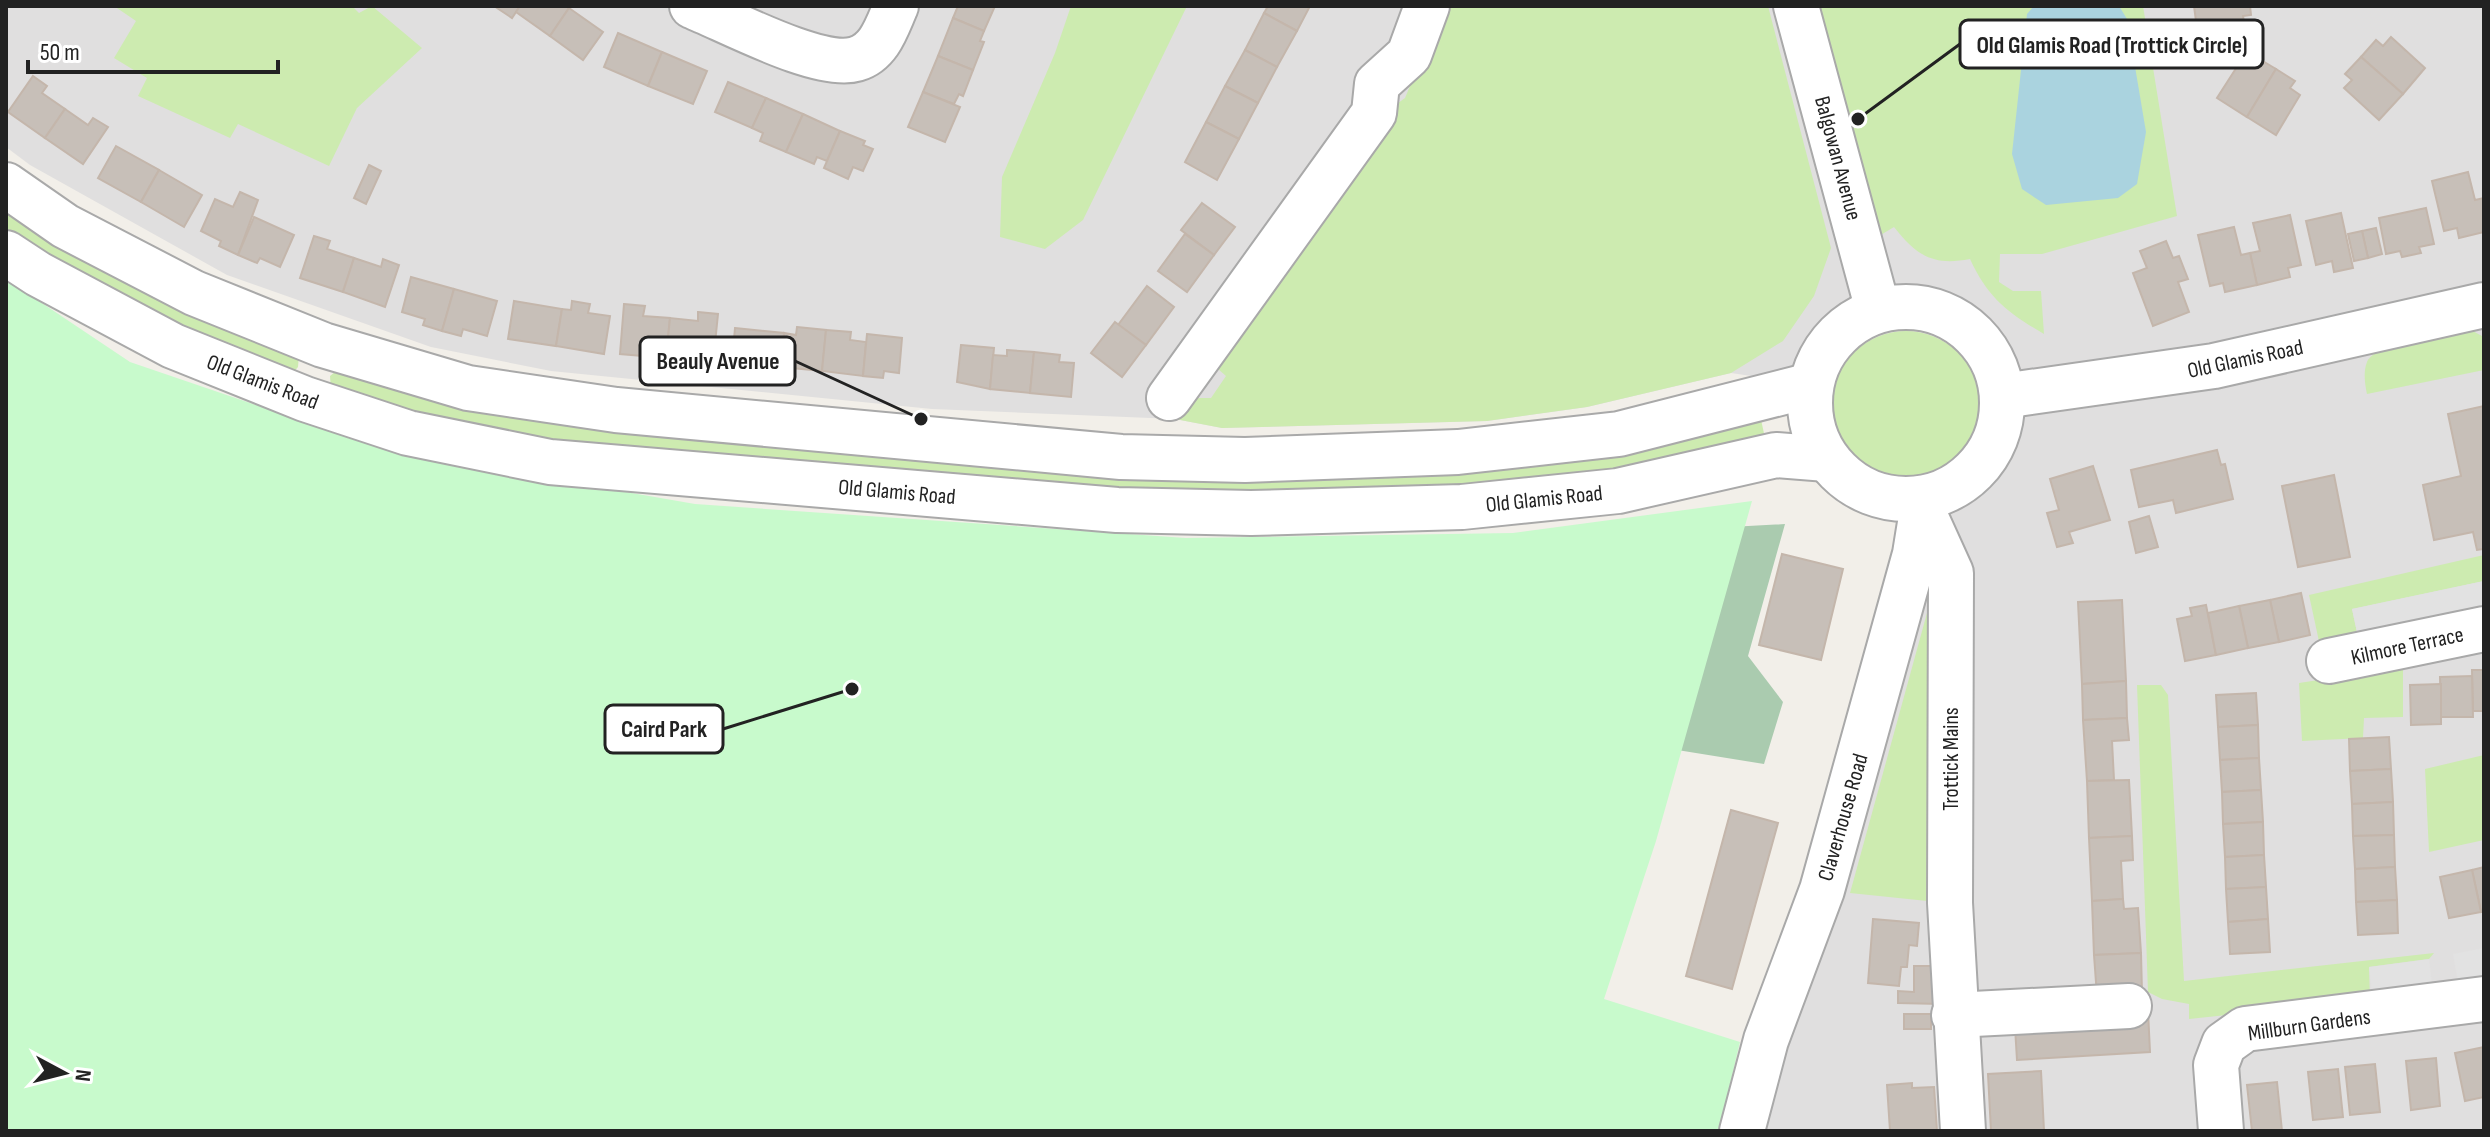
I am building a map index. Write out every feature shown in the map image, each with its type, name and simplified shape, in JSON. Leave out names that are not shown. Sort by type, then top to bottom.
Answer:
[{"type":"street","points":[[692,6],[825,61],[857,59],[880,43],[896,6]]},
{"type":"street","points":[[1191,384],[1374,113],[1377,84],[1409,55],[1427,6]]},
{"type":"street","name":"Balgowan Avenue","points":[[1796,6],[1878,310]]},
{"type":"street","points":[[6,185],[65,226],[194,293],[323,345],[468,388],[616,410],[1121,457],[1245,460],[1458,452],[1619,434],[1811,385]]},
{"type":"street","name":"Old Glamis Road","points":[[6,253],[38,274],[173,346],[305,399],[408,433],[550,462],[1117,510],[1251,513],[1462,507],[1618,491],[1776,455],[1827,459]]},
{"type":"street","name":"Old Glamis Road","points":[[2003,396],[2214,366],[2484,305]]},
{"type":"street","points":[[1912,306],[1944,314],[1973,332],[1993,360],[2003,396],[2000,430],[1985,459],[1965,480],[1923,504],[1897,500],[1870,493],[1846,479],[1827,459],[1812,424],[1811,385],[1823,354],[1846,327],[1878,310],[1912,306]]},
{"type":"street","points":[[305,399],[323,345]]},
{"type":"street","name":"Trottick Mains","points":[[1923,504],[1951,573],[1950,903],[1963,1131]]},
{"type":"street","name":"Claverhouse Road","points":[[1742,1131],[1766,1040],[1822,890],[1915,554],[1923,504]]},
{"type":"street","name":"Kilmore Terrace","points":[[2329,661],[2484,629]]},
{"type":"street","name":"Millburn Gardens","points":[[2221,1131],[2216,1065],[2224,1044],[2245,1029],[2484,999]]},
{"type":"street","points":[[1954,1015],[2129,1006]]},
{"type":"shaded area","points":[[6,6],[2484,6],[2484,1131],[1742,1131],[1924,498],[1965,480],[1985,459],[2000,430],[2003,396],[1993,360],[1973,332],[1944,314],[1912,306],[1879,310],[1846,327],[1823,354],[1811,385],[1731,373],[1587,407],[1487,421],[1222,428],[1175,419],[932,409],[551,371],[431,347],[227,275],[30,165],[6,147]]},
{"type":"shaded area","points":[[2484,581],[2484,613],[2358,637],[2352,609]]},
{"type":"shaded area","points":[[2484,948],[2484,977],[2458,982],[2453,954]]},
{"type":"shaded area","points":[[2429,959],[2432,985],[2372,992],[2369,967]]},
{"type":"green space","points":[[114,6],[352,6],[359,13],[372,6],[422,48],[357,108],[329,166],[238,124],[230,138],[138,96],[147,78],[114,58],[136,21]]},
{"type":"green space","points":[[1071,6],[1187,6],[1083,220],[1045,249],[1000,237],[1002,177],[1055,53]]},
{"type":"green space","points":[[1443,6],[1768,6],[1831,248],[1814,296],[1783,341],[1731,373],[1587,407],[1487,421],[1222,428],[1175,419],[1191,398],[1211,398],[1226,376],[1218,369],[1219,357],[1387,111],[1405,98]]},
{"type":"green space","points":[[1813,6],[2143,6],[2177,216],[2042,254],[2000,254],[1999,282],[2013,291],[2041,291],[2044,334],[2000,303],[1984,284],[1970,259],[1936,260],[1918,252],[1894,227],[1879,236]]},
{"type":"green space","points":[[6,203],[299,355],[298,367],[290,376],[176,331],[6,233]]},
{"type":"green space","points":[[6,279],[130,362],[391,451],[695,504],[1186,538],[1513,533],[1752,501],[1656,841],[1604,999],[1740,1042],[1719,1131],[6,1131]]},
{"type":"green space","points":[[2469,329],[2482,336],[2484,370],[2367,394],[2365,370],[2373,355],[2397,344]]},
{"type":"green space","points":[[1906,331],[1934,337],[1958,353],[1974,377],[1980,405],[1974,433],[1958,457],[1934,473],[1906,479],[1878,473],[1854,457],[1838,433],[1832,405],[1838,377],[1854,353],[1878,337]]},
{"type":"green space","points":[[341,367],[1120,475],[1760,415],[1765,438],[1617,475],[1464,489],[1183,498],[550,445],[410,416],[331,390],[330,376]]},
{"type":"green space","points":[[1785,524],[1748,656],[1783,702],[1764,764],[1460,715],[1471,541]]},
{"type":"green space","points":[[2484,555],[2484,581],[2352,609],[2358,637],[2320,646],[2309,595]]},
{"type":"green space","points":[[1927,613],[1939,613],[1937,902],[1850,893]]},
{"type":"green space","points":[[2403,667],[2403,717],[2364,718],[2363,738],[2302,741],[2299,683]]},
{"type":"green space","points":[[2137,685],[2161,685],[2168,695],[2184,981],[2434,953],[2429,959],[2369,967],[2370,1000],[2189,1019],[2189,1004],[2162,999],[2148,992]]},
{"type":"green space","points":[[2484,755],[2484,840],[2429,852],[2425,769]]},
{"type":"water","points":[[2034,6],[2119,6],[2127,19],[2146,132],[2137,184],[2118,198],[2046,205],[2022,189],[2012,154],[2027,14]]},
{"type":"building","points":[[494,6],[520,6],[512,18]]},
{"type":"building","points":[[520,6],[569,8],[550,36],[516,12]]},
{"type":"building","points":[[958,6],[995,6],[984,31],[953,18]]},
{"type":"building","points":[[1268,6],[1310,6],[1297,31],[1264,13]]},
{"type":"building","points":[[2194,6],[2250,6],[2251,15],[2243,16],[2245,28],[2198,36]]},
{"type":"building","points":[[569,8],[603,32],[583,60],[550,36]]},
{"type":"building","points":[[1264,13],[1297,31],[1277,67],[1245,50]]},
{"type":"building","points":[[953,18],[984,31],[980,41],[984,42],[973,70],[938,56]]},
{"type":"building","points":[[618,33],[662,52],[648,86],[604,67]]},
{"type":"building","points":[[2391,37],[2425,68],[2403,94],[2361,57],[2376,40],[2383,46]]},
{"type":"building","points":[[1245,50],[1277,67],[1258,103],[1225,86]]},
{"type":"building","points":[[662,52],[707,71],[693,104],[648,86]]},
{"type":"building","points":[[938,56],[973,70],[963,96],[959,94],[954,104],[923,92]]},
{"type":"building","points":[[2256,57],[2276,69],[2247,117],[2217,98],[2242,59],[2251,64]]},
{"type":"building","points":[[2361,57],[2403,94],[2379,120],[2344,88],[2352,80],[2345,74]]},
{"type":"building","points":[[2276,69],[2295,81],[2290,88],[2300,95],[2276,135],[2247,117]]},
{"type":"building","points":[[33,76],[47,86],[42,93],[65,109],[45,138],[8,112]]},
{"type":"building","points":[[728,82],[766,98],[752,128],[715,112]]},
{"type":"building","points":[[1225,86],[1258,103],[1239,139],[1206,122]]},
{"type":"building","points":[[923,92],[960,107],[945,142],[908,127]]},
{"type":"building","points":[[766,98],[803,114],[786,152],[760,141],[763,133],[752,128]]},
{"type":"building","points":[[65,109],[88,125],[93,118],[108,127],[83,164],[45,138]]},
{"type":"building","points":[[803,114],[840,131],[827,161],[817,157],[814,164],[786,152]]},
{"type":"building","points":[[1206,122],[1239,139],[1217,180],[1185,162]]},
{"type":"building","points":[[840,131],[865,141],[863,145],[873,149],[863,171],[853,167],[848,179],[824,168]]},
{"type":"building","points":[[116,146],[159,170],[141,202],[98,178]]},
{"type":"building","points":[[369,165],[381,171],[366,204],[354,198]]},
{"type":"building","points":[[159,170],[202,195],[184,227],[141,202]]},
{"type":"building","points":[[2468,172],[2475,200],[2484,198],[2484,232],[2459,238],[2457,228],[2444,231],[2432,181]]},
{"type":"building","points":[[240,192],[258,200],[238,255],[219,246],[221,241],[201,231],[215,199],[233,207]]},
{"type":"building","points":[[1202,203],[1235,227],[1214,255],[1181,230]]},
{"type":"building","points":[[2426,208],[2434,244],[2419,247],[2421,253],[2402,257],[2400,251],[2386,254],[2379,218]]},
{"type":"building","points":[[2341,213],[2353,268],[2334,272],[2332,261],[2316,265],[2306,221]]},
{"type":"building","points":[[2290,215],[2301,265],[2288,268],[2290,277],[2257,285],[2250,253],[2260,251],[2253,223]]},
{"type":"building","points":[[254,217],[294,235],[280,267],[260,258],[257,263],[238,255]]},
{"type":"building","points":[[2234,227],[2241,255],[2250,253],[2257,285],[2225,292],[2223,283],[2210,286],[2198,235]]},
{"type":"building","points":[[2376,228],[2382,254],[2368,258],[2362,231]]},
{"type":"building","points":[[2362,231],[2368,258],[2354,261],[2348,234]]},
{"type":"building","points":[[1185,234],[1214,255],[1187,292],[1158,271]]},
{"type":"building","points":[[314,236],[330,241],[327,249],[354,258],[343,292],[300,278]]},
{"type":"building","points":[[2166,241],[2173,258],[2179,256],[2188,279],[2178,282],[2189,312],[2153,326],[2133,273],[2147,268],[2140,251]]},
{"type":"building","points":[[354,258],[381,267],[383,259],[399,265],[385,307],[343,292]]},
{"type":"building","points":[[411,277],[454,289],[442,331],[423,325],[425,319],[402,312]]},
{"type":"building","points":[[1147,286],[1174,307],[1146,345],[1118,325]]},
{"type":"building","points":[[454,289],[497,301],[487,336],[463,329],[461,336],[442,331]]},
{"type":"building","points":[[514,301],[562,309],[556,346],[508,339]]},
{"type":"building","points":[[572,301],[590,304],[588,313],[610,316],[604,354],[556,346],[562,309],[571,310]]},
{"type":"building","points":[[624,304],[645,306],[643,316],[670,318],[666,358],[620,354]]},
{"type":"building","points":[[698,312],[718,314],[713,363],[666,358],[670,318],[698,321]]},
{"type":"building","points":[[1115,322],[1146,345],[1122,377],[1091,353]]},
{"type":"building","points":[[797,327],[826,330],[822,371],[781,367],[784,333],[796,335]]},
{"type":"building","points":[[735,328],[784,333],[781,367],[732,362]]},
{"type":"building","points":[[826,330],[851,332],[850,340],[866,342],[863,376],[822,371]]},
{"type":"building","points":[[867,334],[902,338],[899,373],[884,371],[883,378],[863,376]]},
{"type":"building","points":[[961,345],[994,348],[990,389],[957,382]]},
{"type":"building","points":[[1007,350],[1034,352],[1030,393],[990,389],[993,355],[1007,356]]},
{"type":"building","points":[[1034,352],[1060,355],[1059,362],[1074,363],[1071,397],[1030,393]]},
{"type":"building","points":[[2484,406],[2484,549],[2477,550],[2473,532],[2434,540],[2423,485],[2461,476],[2448,414]]},
{"type":"building","points":[[2217,450],[2221,465],[2225,464],[2233,499],[2176,513],[2173,500],[2139,507],[2131,470]]},
{"type":"building","points":[[2093,466],[2110,520],[2069,532],[2073,543],[2057,547],[2047,513],[2059,510],[2050,479]]},
{"type":"building","points":[[2334,475],[2350,557],[2298,567],[2282,486]]},
{"type":"building","points":[[2149,516],[2158,547],[2136,553],[2129,522]]},
{"type":"building","points":[[1782,554],[1843,569],[1821,660],[1759,645]]},
{"type":"building","points":[[2301,593],[2310,635],[2279,642],[2270,600]]},
{"type":"building","points":[[2122,600],[2126,681],[2082,684],[2078,602]]},
{"type":"building","points":[[2270,600],[2279,642],[2248,648],[2239,606]]},
{"type":"building","points":[[2206,605],[2216,655],[2185,661],[2177,619],[2192,616],[2190,608]]},
{"type":"building","points":[[2239,606],[2248,648],[2216,655],[2208,613]]},
{"type":"building","points":[[2472,670],[2484,670],[2484,711],[2473,711]]},
{"type":"building","points":[[2472,676],[2473,717],[2441,717],[2440,677]]},
{"type":"building","points":[[2126,681],[2127,718],[2083,720],[2082,684]]},
{"type":"building","points":[[2441,684],[2441,724],[2411,725],[2410,685]]},
{"type":"building","points":[[2256,693],[2258,725],[2218,727],[2216,695]]},
{"type":"building","points":[[2127,718],[2129,740],[2112,741],[2114,780],[2087,781],[2083,720]]},
{"type":"building","points":[[2258,725],[2259,758],[2220,760],[2218,727]]},
{"type":"building","points":[[2389,737],[2391,769],[2350,771],[2349,739]]},
{"type":"building","points":[[2259,758],[2261,790],[2222,792],[2220,760]]},
{"type":"building","points":[[2391,769],[2393,802],[2352,804],[2350,771]]},
{"type":"building","points":[[2129,780],[2132,836],[2089,838],[2087,781]]},
{"type":"building","points":[[2261,790],[2263,822],[2223,824],[2222,792]]},
{"type":"building","points":[[2393,802],[2394,835],[2353,836],[2352,804]]},
{"type":"building","points":[[1731,810],[1778,823],[1732,989],[1686,976]]},
{"type":"building","points":[[2263,822],[2264,855],[2225,857],[2223,824]]},
{"type":"building","points":[[2394,835],[2395,867],[2355,869],[2353,836]]},
{"type":"building","points":[[2132,836],[2133,860],[2121,861],[2123,899],[2092,901],[2089,838]]},
{"type":"building","points":[[2264,855],[2266,887],[2226,889],[2225,857]]},
{"type":"building","points":[[2395,867],[2397,900],[2356,902],[2355,869]]},
{"type":"building","points":[[2484,867],[2484,911],[2481,912],[2472,870]]},
{"type":"building","points":[[2472,870],[2481,912],[2449,918],[2440,877]]},
{"type":"building","points":[[2266,887],[2268,919],[2228,922],[2226,889]]},
{"type":"building","points":[[2123,899],[2124,909],[2138,908],[2141,953],[2094,955],[2092,901]]},
{"type":"building","points":[[2397,900],[2398,933],[2358,935],[2356,902]]},
{"type":"building","points":[[1873,919],[1919,923],[1917,946],[1909,945],[1907,967],[1901,967],[1899,986],[1868,983]]},
{"type":"building","points":[[2268,919],[2270,952],[2230,954],[2228,922]]},
{"type":"building","points":[[2141,953],[2142,993],[2097,996],[2094,955]]},
{"type":"building","points":[[1914,966],[1942,966],[1941,1004],[1898,1003],[1898,991],[1914,992]]},
{"type":"building","points":[[2148,1011],[2150,1052],[2017,1060],[2015,1027]]},
{"type":"building","points":[[1904,1014],[1931,1014],[1931,1029],[1904,1029]]},
{"type":"building","points":[[2484,1047],[2484,1097],[2465,1101],[2455,1053]]},
{"type":"building","points":[[2436,1058],[2440,1106],[2411,1110],[2406,1061]]},
{"type":"building","points":[[2375,1064],[2380,1112],[2350,1115],[2345,1067]]},
{"type":"building","points":[[2338,1069],[2343,1117],[2313,1120],[2308,1072]]},
{"type":"building","points":[[2041,1071],[2044,1131],[1991,1131],[1988,1074]]},
{"type":"building","points":[[2277,1082],[2282,1131],[2252,1131],[2247,1085]]},
{"type":"building","points":[[1912,1083],[1912,1088],[1934,1087],[1937,1131],[1890,1131],[1887,1085]]},
{"type":"place","name":"Old Glamis Road (Trottick Circle)","points":[[1858,119]]},
{"type":"place","name":"Beauly Avenue","points":[[921,419]]},
{"type":"place","name":"Caird Park","points":[[852,689]]}]
